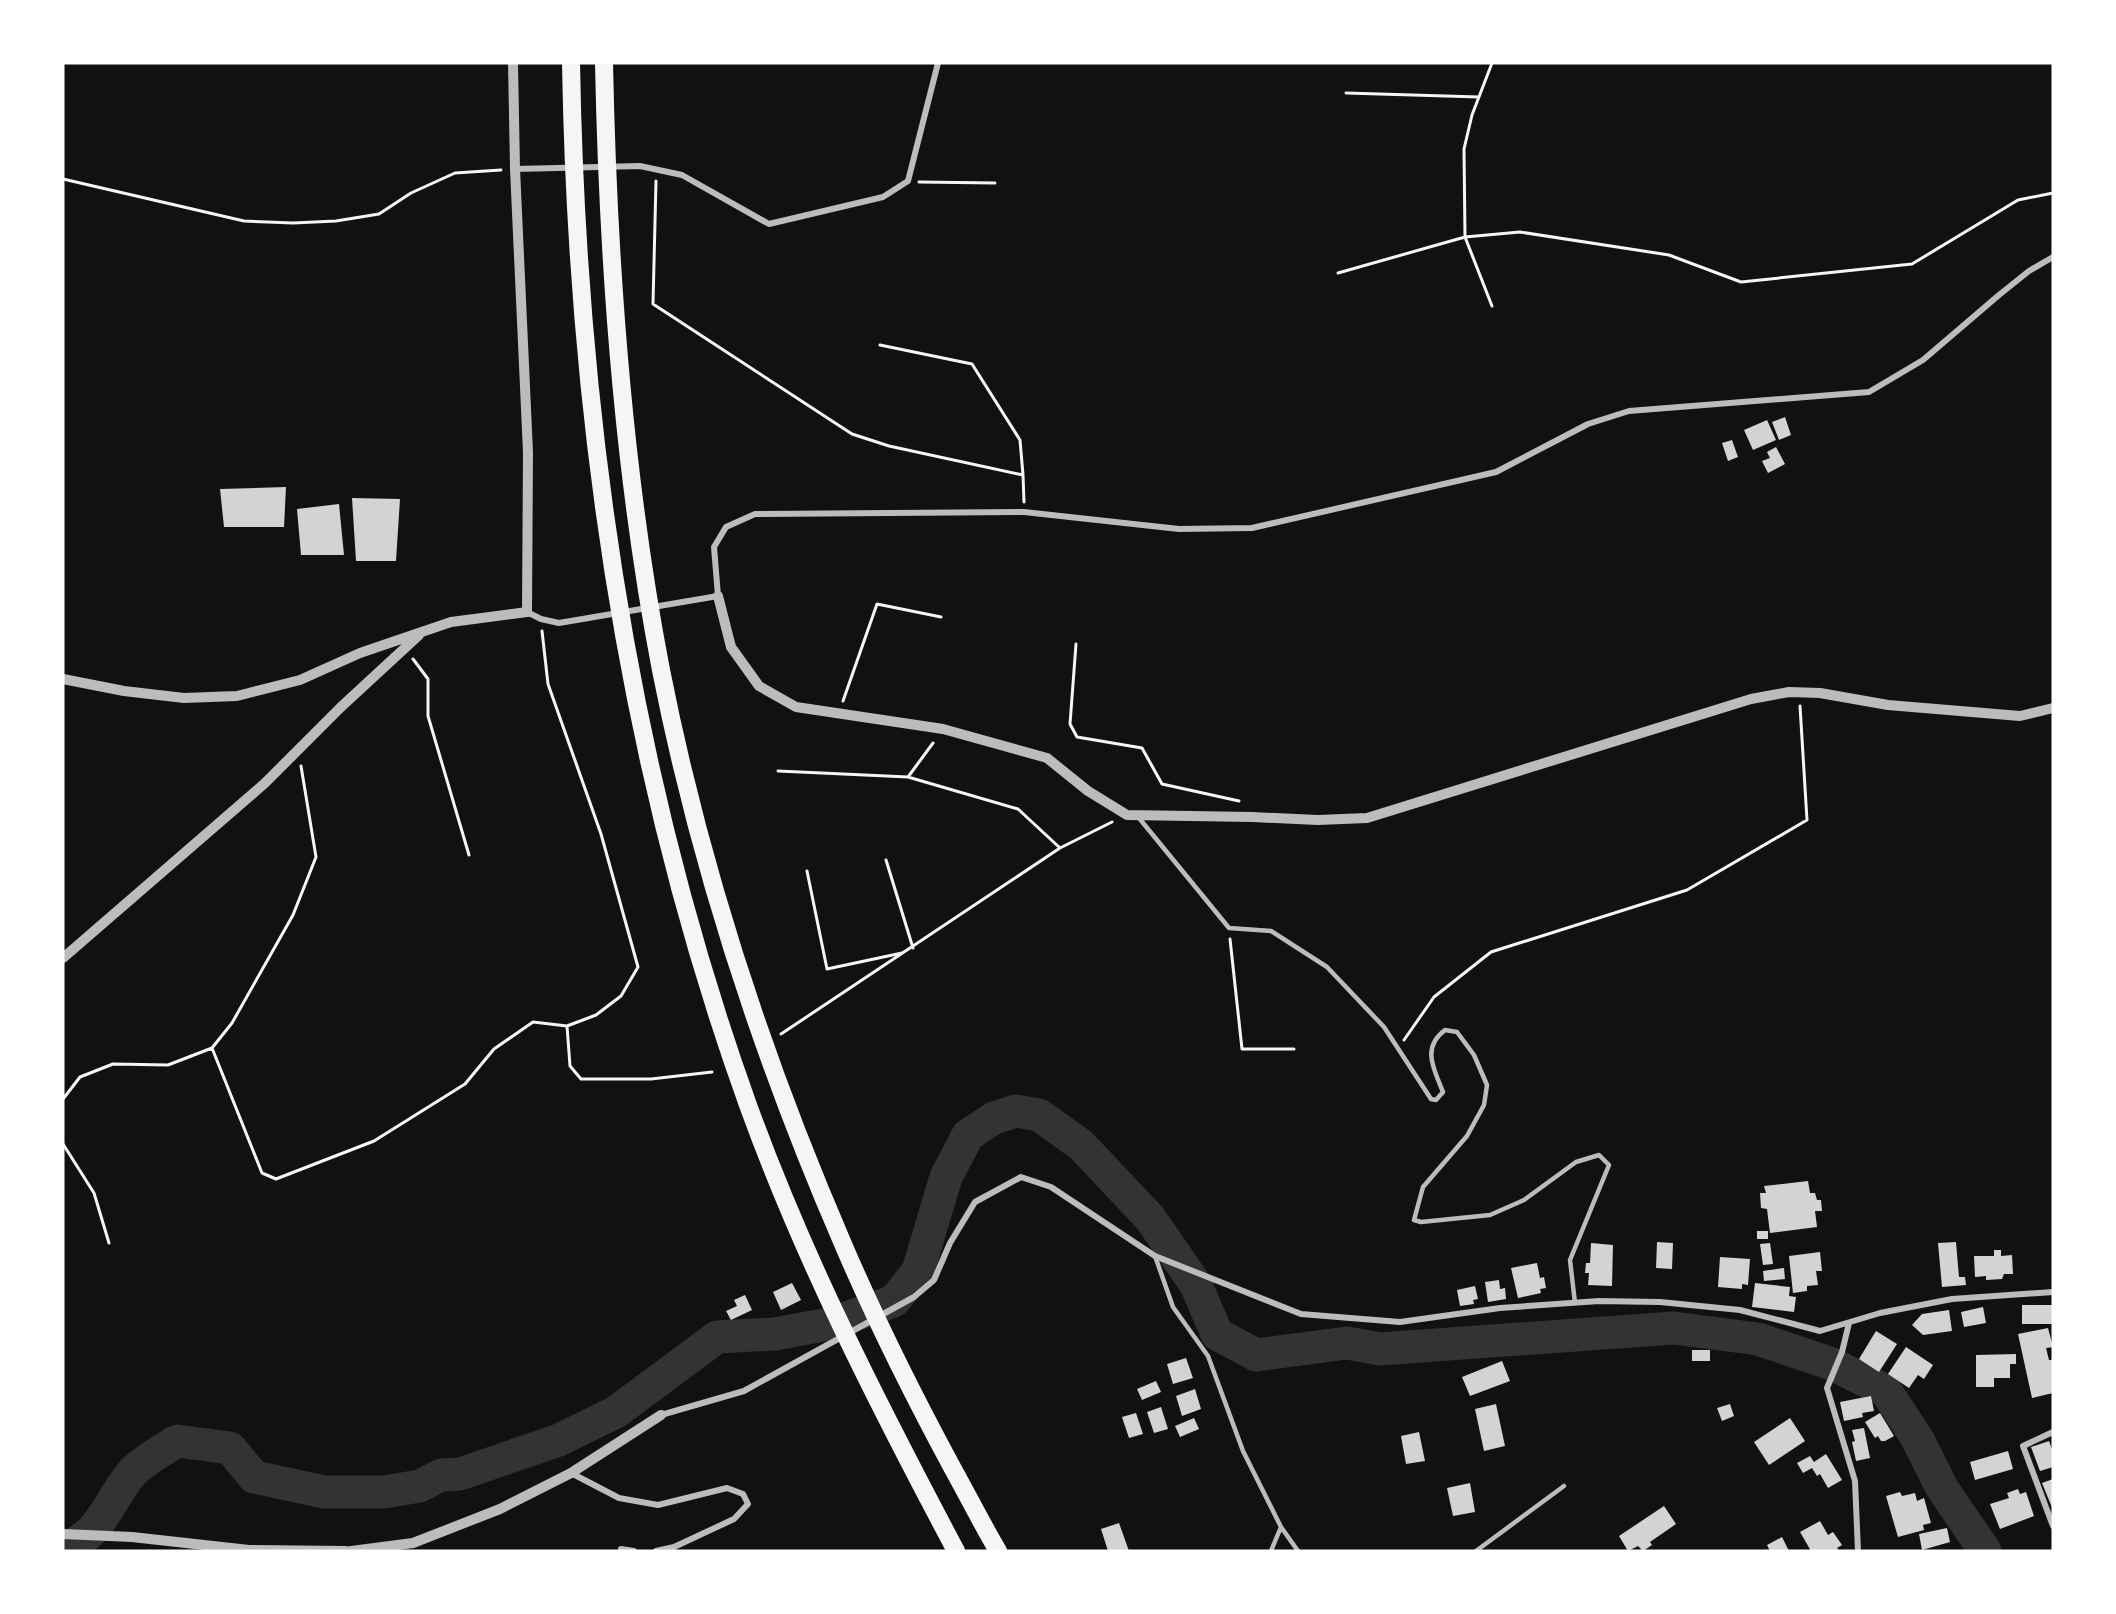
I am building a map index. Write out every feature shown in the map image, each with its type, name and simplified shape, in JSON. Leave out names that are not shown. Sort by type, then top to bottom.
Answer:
[{"type":"highway","points":[[571,63],[572,131],[587,362],[604,519],[627,659],[654,784],[711,997],[749,1108],[835,1315],[890,1427],[956,1551]]},
{"type":"highway","points":[[604,63],[605,131],[619,359],[636,514],[661,671],[700,842],[736,966],[782,1094],[824,1201],[867,1300],[923,1414],[999,1551]]},
{"type":"street","points":[[513,63],[515,169],[528,452],[527,612]]},
{"type":"street","points":[[515,169],[640,166],[656,168],[682,175],[769,225],[883,197],[908,181],[938,63]]},
{"type":"street","points":[[2053,257],[2029,272],[1923,360],[1869,392],[1629,411],[1588,424],[1496,472],[1252,528],[1179,529],[1024,513],[755,514],[726,527],[714,547],[718,596],[731,647],[759,686],[796,707],[943,729],[1047,758],[1088,790],[1132,815],[1252,816],[1318,820],[1367,819],[1751,699],[1789,692],[1820,693],[1888,705],[1992,715],[2020,716],[2053,708]]},
{"type":"street","points":[[63,679],[124,691],[184,698],[237,696],[300,680],[360,653],[451,622],[527,612],[541,619],[559,623],[718,596]]},
{"type":"street","points":[[63,958],[265,783],[424,631]]},
{"type":"street","points":[[351,1551],[413,1543],[500,1509],[571,1473],[661,1415],[744,1391],[914,1297],[934,1280],[950,1243],[975,1202],[1021,1177],[1051,1187],[1155,1256],[1301,1314],[1400,1322],[1500,1308],[1575,1303],[1660,1302],[1740,1310],[1820,1331],[1880,1313],[1952,1299],[2053,1292]]},
{"type":"street","points":[[1849,1323],[1842,1352],[1827,1388],[1855,1481],[1858,1551]]},
{"type":"street","points":[[2053,1432],[2023,1446],[2053,1526]]},
{"type":"street","points":[[571,1473],[619,1498],[658,1505],[727,1488],[743,1494],[748,1504],[734,1519],[674,1547],[656,1551]]},
{"type":"street","points":[[63,1534],[132,1537],[249,1550],[346,1551]]},
{"type":"street","points":[[621,1551],[621,1549],[634,1551]]},
{"type":"lane","points":[[1132,815],[1228,928],[1271,931],[1327,967],[1384,1027],[1431,1099],[1436,1100],[1443,1092],[1430,1057],[1436,1037],[1445,1030],[1457,1032],[1474,1055],[1487,1085],[1484,1105],[1467,1136],[1423,1187],[1414,1220],[1421,1222],[1490,1215],[1524,1200],[1576,1162],[1599,1155],[1609,1165],[1570,1260],[1575,1303]]},
{"type":"lane","points":[[1155,1256],[1173,1307],[1208,1356],[1243,1450],[1281,1527],[1298,1551]]},
{"type":"lane","points":[[1476,1551],[1564,1486]]},
{"type":"lane","points":[[1271,1551],[1281,1527]]},
{"type":"lane","points":[[1484,1545],[1489,1551]]},
{"type":"path","points":[[1492,63],[1479,97],[1464,149],[1465,237],[1492,306]]},
{"type":"path","points":[[1346,93],[1479,97]]},
{"type":"path","points":[[656,168],[652,304],[852,434],[889,446],[1023,475]]},
{"type":"path","points":[[63,179],[244,221],[293,223],[336,221],[379,214],[411,193],[455,173],[515,169]]},
{"type":"path","points":[[908,181],[995,183]]},
{"type":"path","points":[[1338,273],[1465,237],[1520,232],[1669,255],[1741,282],[1912,264],[2018,200],[2053,194]]},
{"type":"path","points":[[879,345],[972,364],[1020,440],[1024,513]]},
{"type":"path","points":[[839,714],[876,604],[941,617]]},
{"type":"path","points":[[212,1048],[262,1173],[276,1179],[374,1141],[465,1084],[494,1049],[533,1022],[567,1026],[596,1015],[621,996],[638,967],[601,834],[548,684],[541,619]]},
{"type":"path","points":[[1076,644],[1070,724],[1077,737],[1142,748],[1162,784],[1246,803],[1252,816]]},
{"type":"path","points":[[405,648],[428,679],[428,716],[470,855]]},
{"type":"path","points":[[1398,1049],[1434,997],[1491,952],[1687,890],[1807,820],[1799,692]]},
{"type":"path","points":[[908,777],[943,729]]},
{"type":"path","points":[[63,1099],[80,1077],[112,1064],[168,1065],[212,1048],[232,1023],[293,915],[316,857],[298,750]]},
{"type":"path","points":[[778,771],[908,777],[1018,809],[1060,848]]},
{"type":"path","points":[[781,1034],[1060,848],[1132,815]]},
{"type":"path","points":[[886,860],[913,948]]},
{"type":"path","points":[[807,871],[827,969],[904,953]]},
{"type":"path","points":[[1228,928],[1242,1049],[1294,1049]]},
{"type":"path","points":[[567,1026],[570,1066],[581,1079],[651,1079],[712,1072]]},
{"type":"path","points":[[63,1144],[94,1193],[110,1244]]},
{"type":"building","points":[[1785,417],[1791,435],[1779,440],[1772,422]]},
{"type":"building","points":[[1767,420],[1776,440],[1753,450],[1744,430]]},
{"type":"building","points":[[1732,440],[1738,457],[1728,461],[1722,443]]},
{"type":"building","points":[[1776,447],[1785,464],[1768,473],[1762,461],[1770,458],[1767,452]]},
{"type":"building","points":[[286,487],[284,527],[224,527],[220,489]]},
{"type":"building","points":[[352,498],[400,499],[396,561],[356,561]]},
{"type":"building","points":[[339,504],[344,555],[301,555],[297,509]]},
{"type":"building","points":[[1808,1181],[1810,1193],[1815,1193],[1817,1200],[1821,1200],[1822,1211],[1815,1211],[1817,1227],[1770,1233],[1767,1209],[1761,1208],[1760,1193],[1766,1193],[1764,1186]]},
{"type":"building","points":[[1757,1231],[1768,1231],[1768,1239],[1757,1239]]},
{"type":"building","points":[[1657,1242],[1673,1243],[1672,1269],[1656,1268]]},
{"type":"building","points":[[1956,1242],[1959,1277],[1965,1277],[1966,1285],[1942,1287],[1938,1243]]},
{"type":"building","points":[[1591,1243],[1613,1245],[1612,1286],[1588,1285],[1589,1273],[1585,1273],[1586,1263],[1590,1263]]},
{"type":"building","points":[[1770,1243],[1773,1264],[1763,1265],[1760,1244]]},
{"type":"building","points":[[1994,1250],[2001,1250],[2001,1256],[2012,1255],[2013,1274],[2004,1274],[2002,1279],[1986,1280],[1986,1276],[1975,1277],[1974,1256],[1994,1256]]},
{"type":"building","points":[[1820,1252],[1822,1271],[1816,1271],[1818,1285],[1807,1286],[1807,1291],[1793,1293],[1789,1256]]},
{"type":"building","points":[[1720,1257],[1750,1259],[1748,1285],[1742,1284],[1742,1289],[1718,1287]]},
{"type":"building","points":[[1537,1263],[1540,1278],[1544,1277],[1546,1288],[1540,1289],[1541,1293],[1518,1298],[1511,1268]]},
{"type":"building","points":[[1784,1268],[1785,1279],[1764,1281],[1763,1271]]},
{"type":"building","points":[[1499,1280],[1500,1289],[1505,1288],[1506,1299],[1488,1302],[1485,1282]]},
{"type":"building","points":[[792,1283],[801,1300],[781,1310],[773,1292]]},
{"type":"building","points":[[1755,1283],[1790,1287],[1789,1296],[1796,1297],[1794,1312],[1752,1307]]},
{"type":"building","points":[[1475,1286],[1478,1299],[1473,1300],[1474,1304],[1460,1306],[1457,1290]]},
{"type":"building","points":[[745,1295],[752,1310],[731,1320],[726,1311],[737,1306],[734,1300]]},
{"type":"building","points":[[2022,1305],[2053,1305],[2053,1324],[2022,1324]]},
{"type":"building","points":[[1983,1307],[1986,1323],[1964,1327],[1961,1312]]},
{"type":"building","points":[[1949,1310],[1952,1331],[1923,1335],[1912,1325],[1922,1314]]},
{"type":"building","points":[[2048,1328],[2053,1347],[2046,1348],[2049,1360],[2053,1360],[2053,1393],[2032,1398],[2018,1334]]},
{"type":"building","points":[[1876,1331],[1897,1344],[1879,1372],[1859,1359]]},
{"type":"building","points":[[1906,1347],[1933,1365],[1924,1379],[1918,1375],[1909,1388],[1888,1374]]},
{"type":"building","points":[[1692,1350],[1710,1350],[1710,1361],[1692,1361]]},
{"type":"building","points":[[2016,1354],[2016,1364],[2010,1364],[2010,1378],[1994,1378],[1994,1387],[1976,1387],[1976,1355]]},
{"type":"building","points":[[1186,1358],[1193,1378],[1173,1384],[1167,1364]]},
{"type":"building","points":[[1502,1361],[1510,1381],[1470,1396],[1462,1377]]},
{"type":"building","points":[[1156,1381],[1161,1392],[1142,1400],[1137,1389]]},
{"type":"building","points":[[1195,1389],[1201,1409],[1182,1416],[1176,1396]]},
{"type":"building","points":[[1871,1396],[1874,1411],[1862,1413],[1863,1417],[1844,1421],[1840,1402]]},
{"type":"building","points":[[1496,1404],[1505,1446],[1484,1451],[1475,1409]]},
{"type":"building","points":[[1730,1404],[1734,1416],[1722,1421],[1717,1408]]},
{"type":"building","points":[[1161,1407],[1168,1429],[1154,1433],[1147,1412]]},
{"type":"building","points":[[1136,1413],[1143,1434],[1129,1438],[1122,1417]]},
{"type":"building","points":[[1880,1413],[1894,1436],[1885,1441],[1881,1441],[1878,1436],[1875,1438],[1865,1422]]},
{"type":"building","points":[[1194,1418],[1199,1429],[1180,1437],[1175,1426]]},
{"type":"building","points":[[1790,1418],[1805,1441],[1769,1465],[1754,1442]]},
{"type":"building","points":[[1864,1428],[1870,1458],[1856,1461],[1852,1430]]},
{"type":"building","points":[[1419,1432],[1425,1461],[1406,1464],[1401,1436]]},
{"type":"building","points":[[2049,1441],[2053,1452],[2053,1467],[2040,1471],[2031,1447]]},
{"type":"building","points":[[2008,1451],[2013,1469],[1975,1480],[1970,1462]]},
{"type":"building","points":[[1826,1454],[1842,1480],[1828,1488],[1820,1474],[1817,1476],[1812,1468],[1803,1473],[1797,1463],[1810,1456],[1814,1462]]},
{"type":"building","points":[[2053,1479],[2053,1510],[2042,1483]]},
{"type":"building","points":[[1470,1483],[1475,1512],[1453,1516],[1447,1488]]},
{"type":"building","points":[[2018,1489],[2020,1494],[2026,1492],[2034,1516],[2000,1529],[1990,1504],[2009,1498],[2007,1493]]},
{"type":"building","points":[[1900,1492],[1902,1496],[1915,1493],[1917,1501],[1924,1498],[1931,1523],[1923,1525],[1924,1530],[1898,1537],[1886,1496]]},
{"type":"building","points":[[1664,1506],[1676,1524],[1650,1542],[1652,1545],[1643,1551],[1638,1546],[1628,1551],[1619,1536]]},
{"type":"building","points":[[1820,1521],[1828,1535],[1833,1532],[1842,1545],[1837,1548],[1839,1551],[1811,1551],[1800,1532]]},
{"type":"building","points":[[1119,1523],[1129,1551],[1108,1551],[1101,1529]]},
{"type":"building","points":[[1947,1528],[1950,1542],[1922,1550],[1919,1534]]},
{"type":"building","points":[[1782,1537],[1789,1551],[1770,1551],[1767,1545]]},
{"type":"waterway","points":[[63,1549],[76,1543],[95,1527],[135,1470],[152,1456],[177,1441],[230,1448],[254,1477],[324,1492],[384,1492],[420,1486],[441,1475],[460,1474],[559,1440],[616,1412],[717,1337],[775,1334],[829,1324],[894,1301],[918,1271],[946,1177],[968,1135],[994,1118],[1016,1111],[1039,1115],[1081,1145],[1150,1218],[1196,1285],[1217,1334],[1256,1355],[1347,1343],[1380,1349],[1674,1328],[1758,1339],[1832,1364],[1886,1391],[1917,1438],[1942,1488],[1985,1551]]}]
